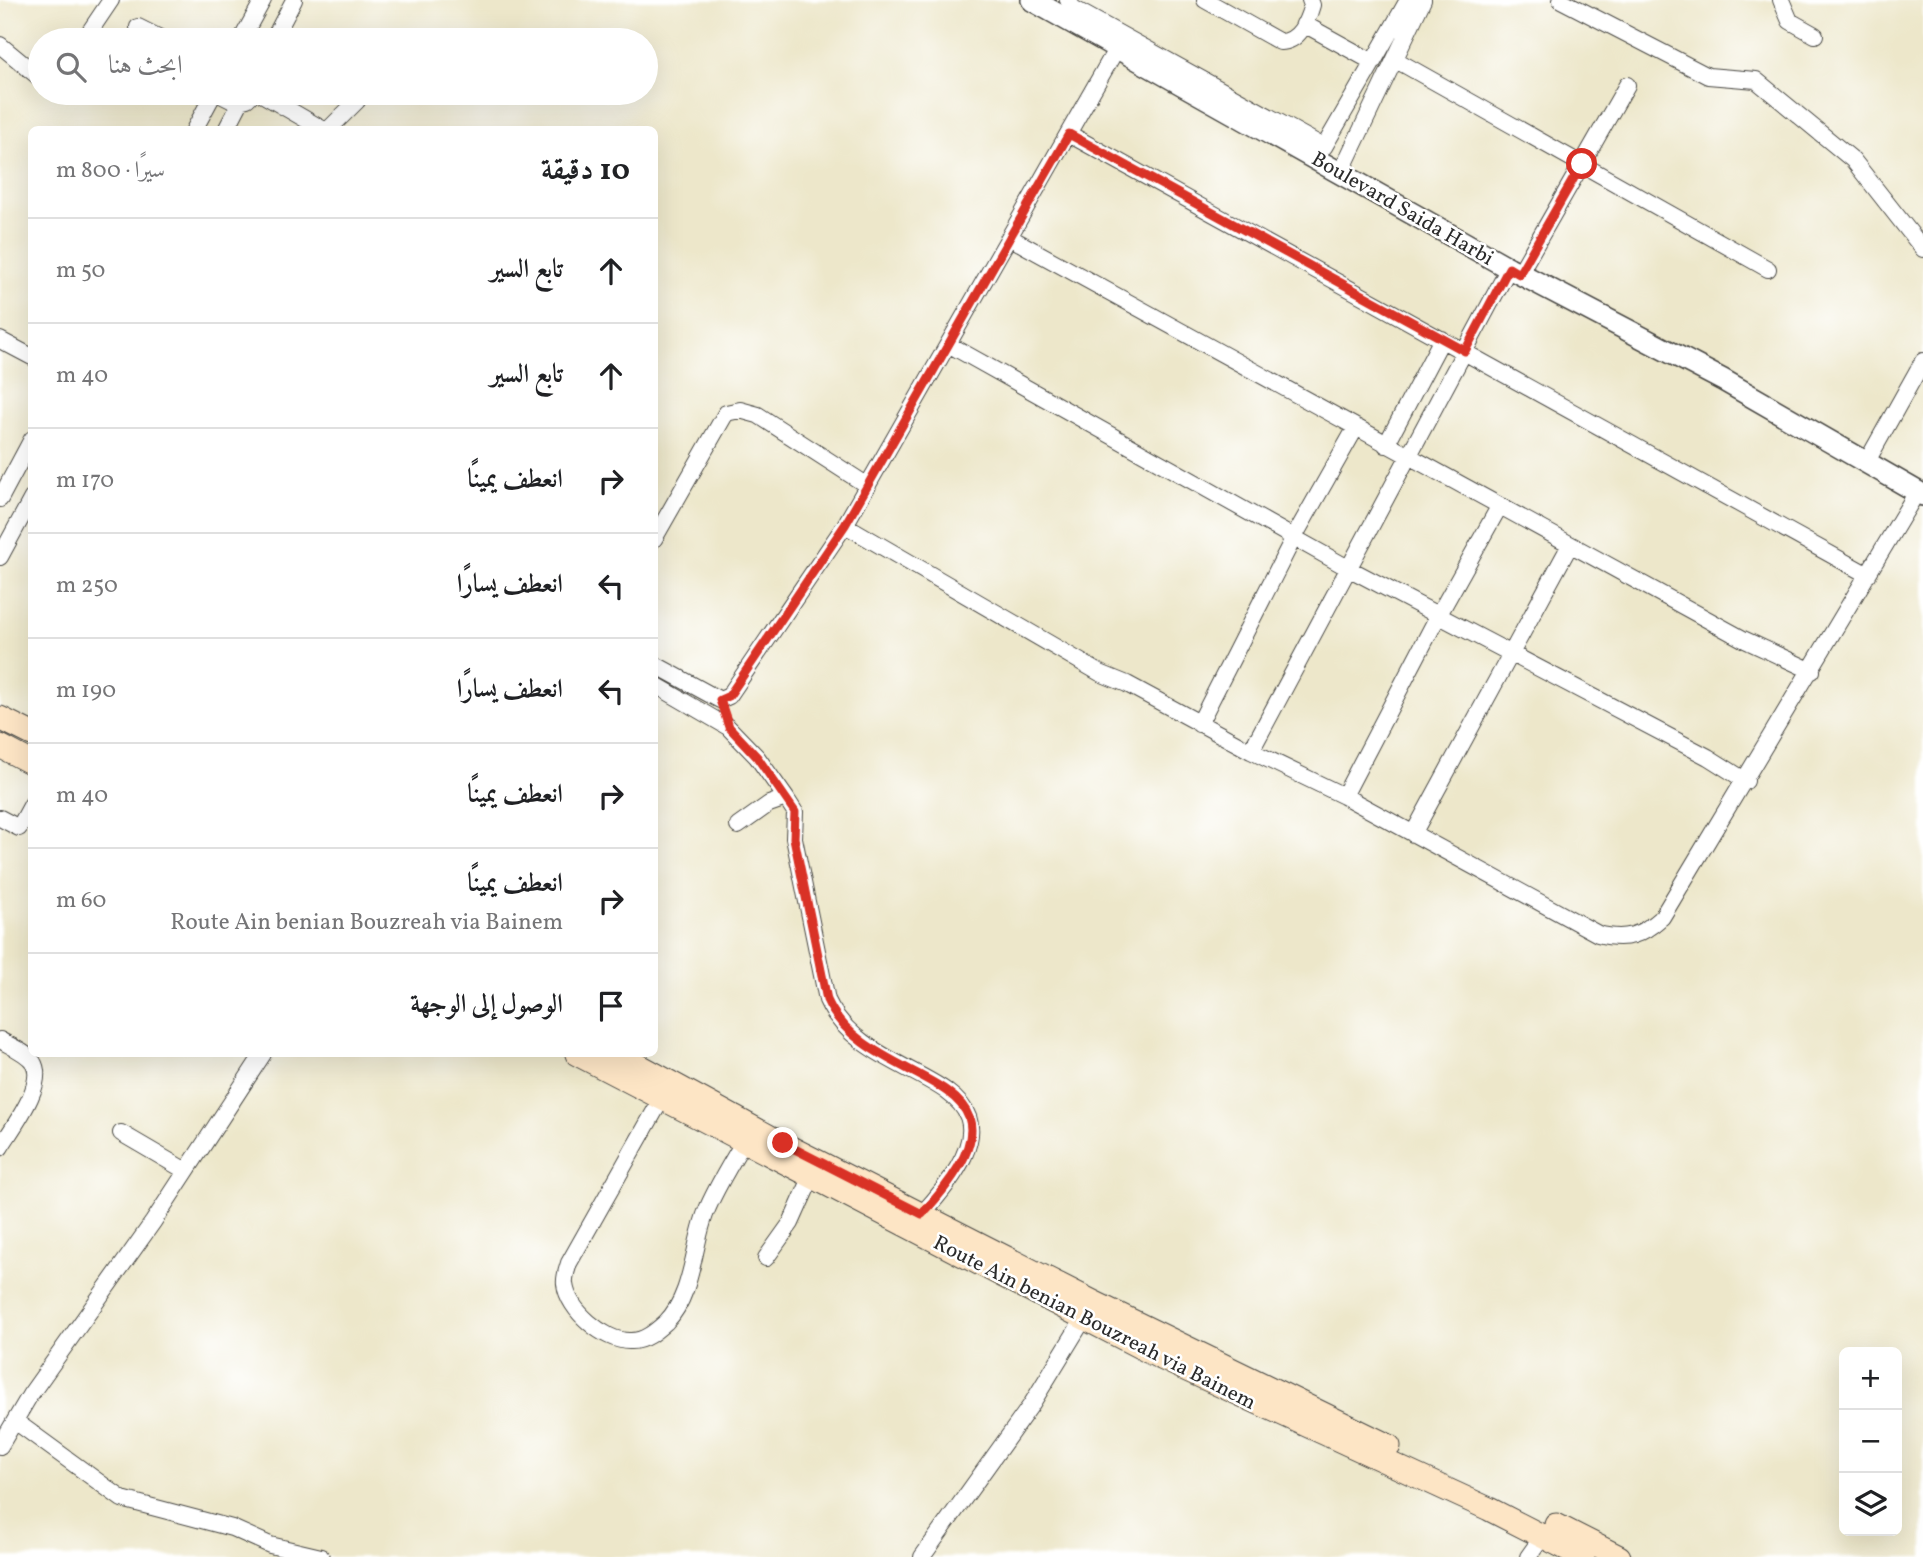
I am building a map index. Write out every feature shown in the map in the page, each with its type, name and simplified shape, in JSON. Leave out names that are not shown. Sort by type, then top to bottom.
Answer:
[{"type":"main road","points":[[0,718],[28,732]]},
{"type":"main road","points":[[0,746],[28,761]]},
{"type":"main road","name":"Route Ain benian Bouzreah via Bainem","points":[[584,1057],[667,1091],[922,1214],[1208,1380],[1543,1535],[1583,1557]]},
{"type":"main road","name":"Route Ain benian Bouzreah via Bainem","points":[[622,1057],[667,1091],[744,1141],[811,1176],[1089,1310],[1619,1557]]},
{"type":"street","points":[[248,28],[263,0]]},
{"type":"street","points":[[279,28],[294,0]]},
{"type":"street","name":"Boulevard Saida Harbi","points":[[1032,0],[1514,271],[1723,380],[1920,494]]},
{"type":"street","points":[[1068,0],[1073,8],[1324,147],[1408,0]]},
{"type":"street","points":[[1205,0],[1280,42],[1290,42],[1297,36],[1312,5],[1310,0]]},
{"type":"street","points":[[1341,172],[1423,0]]},
{"type":"street","points":[[1561,0],[1586,6],[1708,76],[1756,80],[1853,160],[1923,249]]},
{"type":"street","points":[[1781,0],[1790,21],[1815,35]]},
{"type":"street","points":[[91,28],[106,2]]},
{"type":"street","points":[[1304,24],[1373,62]]},
{"type":"street","points":[[0,45],[28,68]]},
{"type":"street","points":[[720,700],[729,696],[845,525],[1118,46]]},
{"type":"street","points":[[1396,60],[1768,269]]},
{"type":"street","points":[[1251,751],[1465,351],[1582,164],[1627,85]]},
{"type":"street","points":[[196,126],[208,105]]},
{"type":"street","points":[[229,126],[242,105]]},
{"type":"street","points":[[281,105],[319,126]]},
{"type":"street","points":[[330,126],[353,105]]},
{"type":"street","points":[[1069,134],[1868,575]]},
{"type":"street","points":[[1009,237],[1355,429],[1743,639],[1812,671]]},
{"type":"street","points":[[1385,445],[1442,339]]},
{"type":"street","points":[[0,340],[28,355]]},
{"type":"street","points":[[948,344],[1348,568],[1708,757],[1746,781]]},
{"type":"street","points":[[1866,463],[1923,361]]},
{"type":"street","points":[[658,532],[726,413],[740,411],[758,415],[868,486]]},
{"type":"street","points":[[1199,724],[1294,537],[1355,429]]},
{"type":"street","points":[[0,499],[28,446]]},
{"type":"street","points":[[845,525],[1100,673],[1127,684],[1251,751],[1344,796],[1598,934],[1616,939],[1635,937],[1662,917],[1868,575],[1920,494]]},
{"type":"street","points":[[0,557],[28,505]]},
{"type":"street","points":[[1344,796],[1438,616],[1499,507]]},
{"type":"street","points":[[1413,834],[1570,545]]},
{"type":"street","points":[[658,666],[720,700],[729,727]]},
{"type":"street","points":[[658,686],[729,727],[757,757],[795,812],[794,838],[827,1000],[832,1012],[866,1045],[952,1095],[969,1114],[971,1129],[960,1165],[922,1214]]},
{"type":"street","points":[[738,826],[769,804],[786,798]]},
{"type":"street","points":[[0,818],[19,828],[28,811]]},
{"type":"street","points":[[0,1040],[33,1062],[38,1075],[36,1087],[0,1148]]},
{"type":"street","points":[[0,1446],[260,1057]]},
{"type":"street","points":[[667,1091],[569,1263],[565,1278],[567,1291],[578,1308],[607,1335],[628,1342],[639,1340],[669,1319],[692,1272],[697,1240],[707,1210],[744,1141]]},
{"type":"street","points":[[121,1133],[186,1171]]},
{"type":"street","points":[[766,1258],[791,1223],[811,1176]]},
{"type":"street","points":[[922,1557],[1031,1405],[1089,1310]]},
{"type":"street","points":[[15,1421],[122,1499],[232,1528],[270,1545],[321,1557]]},
{"type":"street","points":[[1528,1557],[1543,1535]]},
{"type":"route","points":[[783,1143],[922,1214],[943,1191],[960,1165],[971,1129],[969,1114],[963,1103],[866,1045],[832,1012],[827,1000],[794,838],[795,812],[757,757],[729,727],[720,700],[729,696],[845,525],[1069,134],[1465,351],[1509,268],[1519,274],[1582,164]]}]
